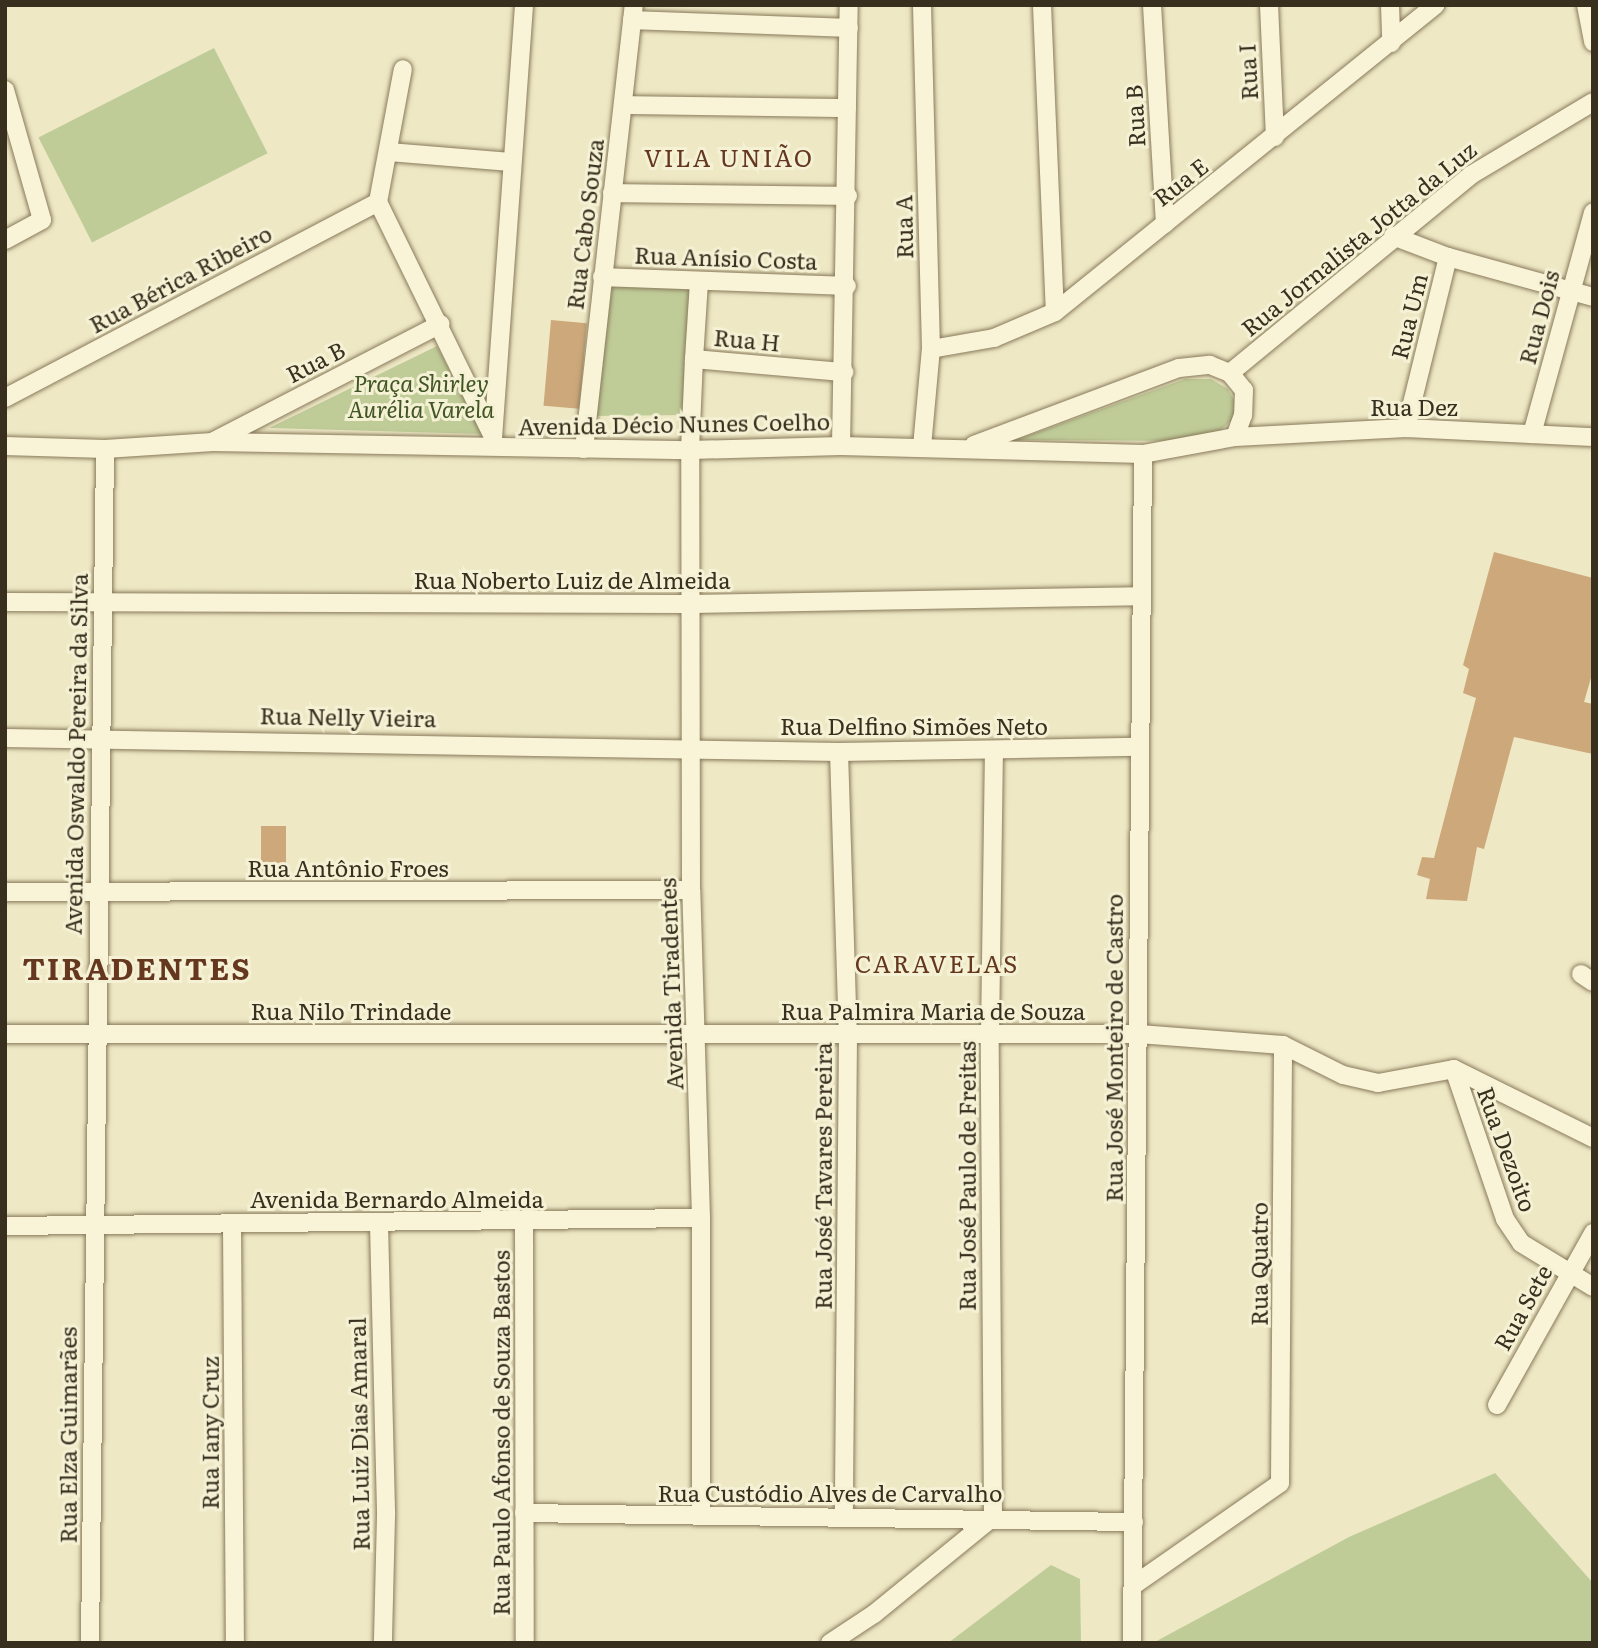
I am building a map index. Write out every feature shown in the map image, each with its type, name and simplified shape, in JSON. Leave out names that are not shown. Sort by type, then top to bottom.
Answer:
[{"type":"street","points":[[496,444],[511,162],[524,5]]},
{"type":"street","points":[[841,446],[847,286],[849,5]]},
{"type":"street","name":"Rua A","points":[[922,5],[931,349],[922,447]]},
{"type":"street","points":[[1042,5],[1055,312]]},
{"type":"street","name":"Rua B","points":[[1152,5],[1165,224]]},
{"type":"street","name":"Rua I","points":[[1269,5],[1275,137]]},
{"type":"street","points":[[1390,5],[1391,43]]},
{"type":"street","name":"Rua E","points":[[931,349],[995,338],[1055,312],[1275,137],[1435,5]]},
{"type":"street","points":[[1586,5],[1593,42]]},
{"type":"street","points":[[633,13],[849,27]]},
{"type":"street","name":"Rua Cabo Souza","points":[[584,449],[633,13]]},
{"type":"street","points":[[403,69],[378,202],[441,324],[496,444]]},
{"type":"street","points":[[5,90],[42,220],[5,240]]},
{"type":"street","name":"Rua Jornalista Jotta da Luz","points":[[1230,373],[1393,236],[1471,175],[1593,102]]},
{"type":"street","points":[[623,105],[847,108]]},
{"type":"street","points":[[389,152],[511,162]]},
{"type":"street","points":[[612,193],[848,196]]},
{"type":"street","name":"Rua Bérica Ribeiro","points":[[5,398],[378,202]]},
{"type":"street","name":"Rua Dois","points":[[1532,434],[1593,212]]},
{"type":"street","points":[[1393,236],[1448,257],[1593,297]]},
{"type":"street","name":"Rua Um","points":[[1406,428],[1448,257]]},
{"type":"street","name":"Rua Anísio Costa","points":[[603,276],[847,286]]},
{"type":"street","points":[[694,359],[699,282]]},
{"type":"street","name":"Rua B","points":[[212,442],[441,324]]},
{"type":"street","name":"Rua H","points":[[690,450],[694,359],[844,372]]},
{"type":"street","points":[[965,448],[1179,368],[1210,365],[1230,373],[1244,390],[1243,415],[1234,438]]},
{"type":"street","name":"Rua Dez","points":[[1143,454],[1234,438],[1406,428],[1593,437]]},
{"type":"street","name":"Avenida Décio Nunes Coelho","points":[[5,446],[105,449],[212,442],[496,444],[584,449],[690,450],[841,446],[1143,454]]},
{"type":"street","name":"Avenida Oswaldo Pereira da Silva","points":[[93,1227],[100,602],[105,449]]},
{"type":"street","name":"Avenida Tiradentes","points":[[690,450],[691,890],[701,1219],[701,1515]]},
{"type":"street","name":"Rua José Monteiro de Castro","points":[[1132,1643],[1139,1034],[1139,596],[1143,454]]},
{"type":"street","name":"Rua Noberto Luiz de Almeida","points":[[5,602],[691,604],[1139,596]]},
{"type":"street","name":"Rua Nelly Vieira","points":[[5,738],[98,736],[691,746]]},
{"type":"street","name":"Rua Delfino Simões Neto","points":[[691,746],[839,752],[994,752],[1138,747]]},
{"type":"street","name":"Rua José Tavares Pereira","points":[[839,752],[848,1035],[844,1517]]},
{"type":"street","name":"Rua José Paulo de Freitas","points":[[993,1517],[990,1034],[994,752]]},
{"type":"street","name":"Rua Antônio Froes","points":[[5,892],[691,890]]},
{"type":"street","name":"Rua Nilo Trindade","points":[[5,1034],[696,1035]]},
{"type":"street","name":"Rua Palmira Maria de Souza","points":[[696,1035],[1139,1034],[1283,1045],[1343,1075],[1378,1083],[1454,1069]]},
{"type":"street","name":"Rua Quatro","points":[[1134,1585],[1280,1483],[1283,1045]]},
{"type":"street","points":[[1454,1069],[1593,1138]]},
{"type":"street","name":"Rua Dezoito","points":[[1454,1069],[1505,1219],[1521,1243],[1569,1272]]},
{"type":"street","name":"Avenida Bernardo Almeida","points":[[5,1226],[701,1219]]},
{"type":"street","name":"Rua Paulo Afonso de Souza Bastos","points":[[524,1222],[524,1643]]},
{"type":"street","name":"Rua Iany Cruz","points":[[232,1224],[235,1643]]},
{"type":"street","name":"Rua Luiz Dias Amaral","points":[[379,1224],[386,1516],[383,1643]]},
{"type":"street","name":"Rua Elza Guimarães","points":[[90,1643],[93,1227]]},
{"type":"street","name":"Rua Sete","points":[[1497,1405],[1593,1233]]},
{"type":"street","points":[[1569,1272],[1593,1287]]},
{"type":"street","name":"Rua Custódio Alves de Carvalho","points":[[524,1513],[993,1517],[1134,1522]]},
{"type":"street","points":[[830,1643],[874,1614],[993,1517]]},
{"type":"green space","points":[[214,48],[268,153],[92,243],[38,137]]},
{"type":"green space","points":[[608,282],[692,288],[687,415],[593,416]]},
{"type":"green space","name":"Praça Shirley Aurélia Varela","points":[[437,346],[482,434],[269,428]]},
{"type":"green space","points":[[1185,379],[1211,379],[1228,389],[1235,402],[1234,418],[1209,441],[1016,440]]},
{"type":"green space","points":[[1495,1473],[1593,1583],[1593,1643],[1153,1643],[1349,1537]]},
{"type":"green space","points":[[1051,1565],[1080,1579],[1081,1643],[948,1643]]},
{"type":"building","points":[[551,320],[587,323],[579,409],[544,406]]},
{"type":"building","points":[[1494,552],[1593,578],[1593,671],[1584,702],[1593,704],[1593,754],[1514,737],[1484,849],[1477,847],[1467,901],[1426,899],[1430,879],[1417,875],[1422,857],[1434,858],[1476,698],[1463,693],[1469,669],[1463,665]]},
{"type":"building","points":[[261,826],[286,826],[286,876],[261,876]]},
{"type":"district","name":"VILA UNIÃO","points":[[729,157]]},
{"type":"district","name":"CARAVELAS","points":[[937,963]]},
{"type":"district","name":"TIRADENTES","points":[[137,967]]}]
